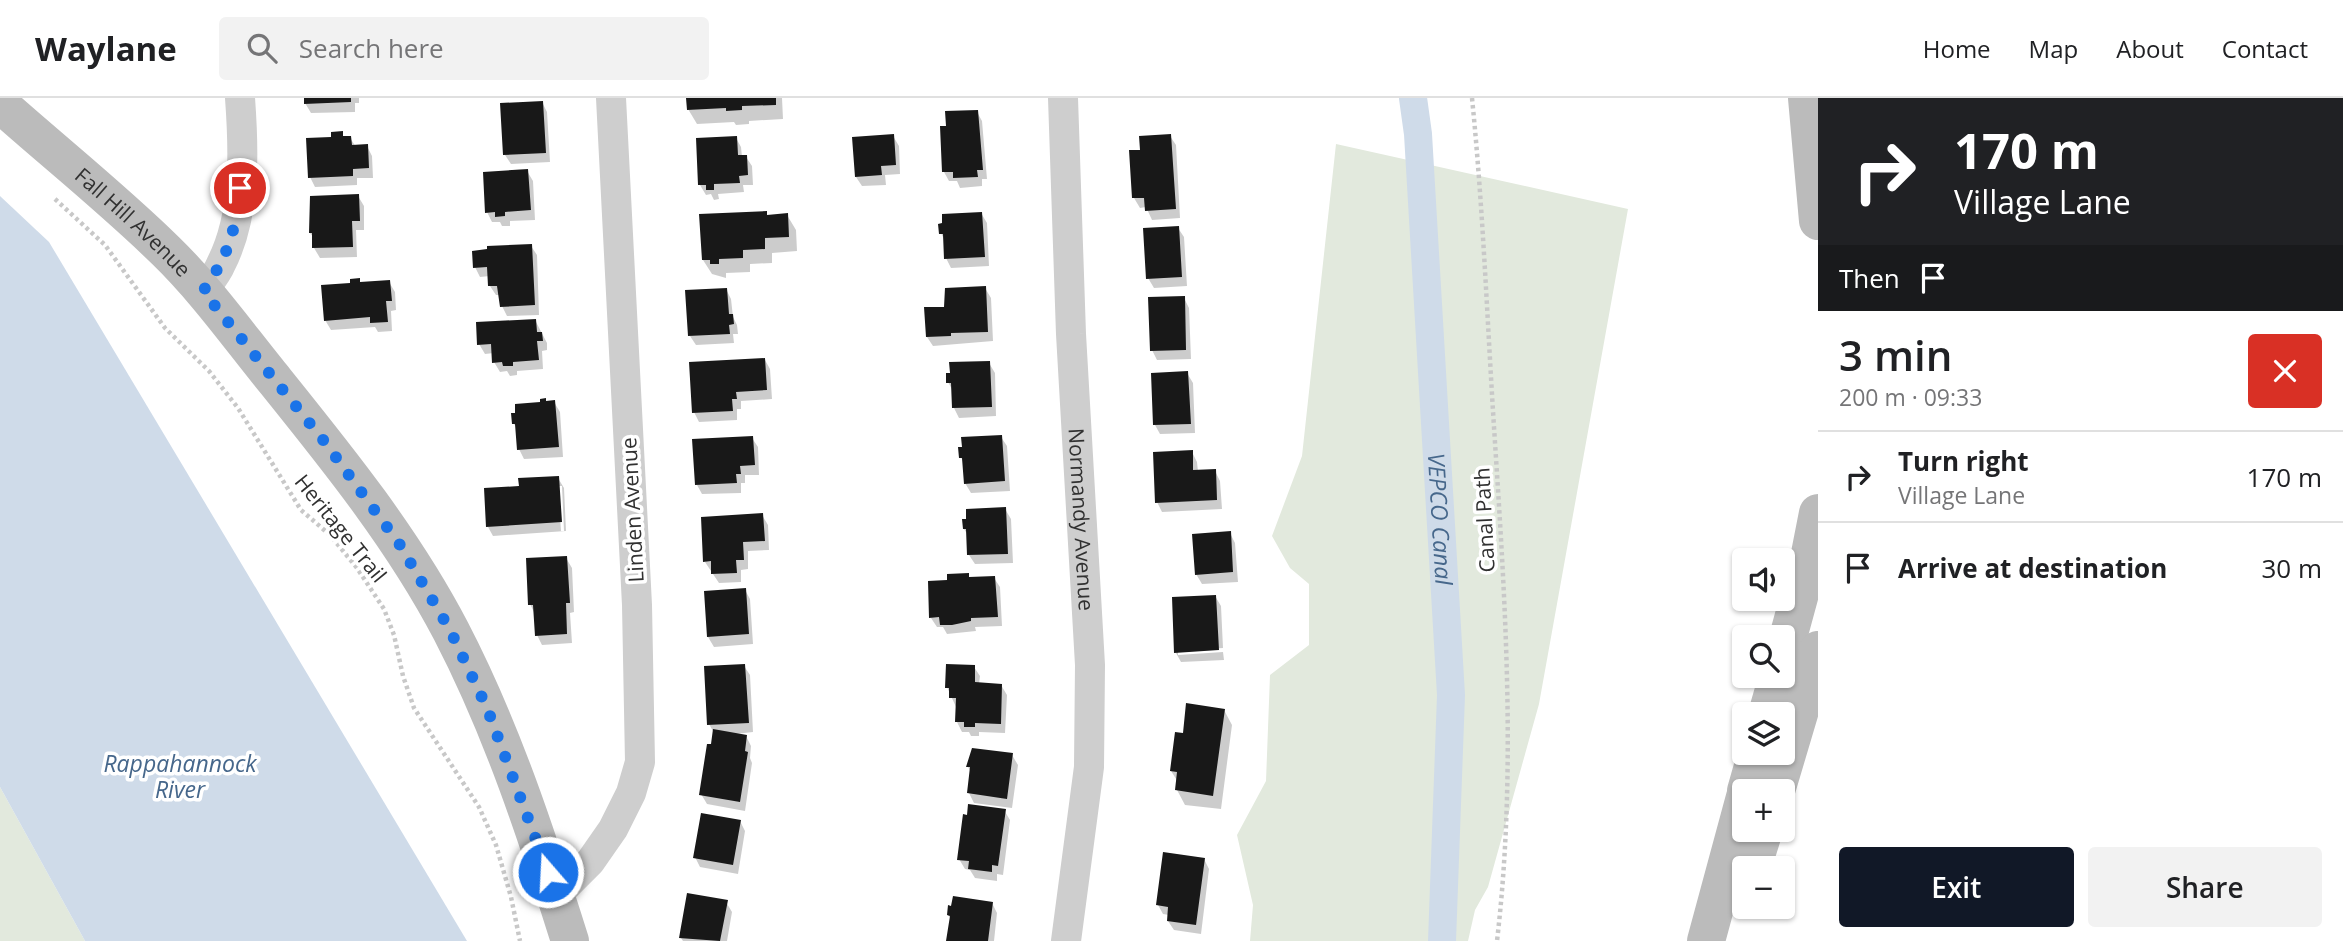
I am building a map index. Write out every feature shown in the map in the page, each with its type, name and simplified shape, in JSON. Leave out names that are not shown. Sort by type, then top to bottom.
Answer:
[{"type":"main road","points":[[1807,98],[1818,220]]},
{"type":"main road","name":"Fall Hill Avenue","points":[[0,104],[115,202],[203,291],[347,472],[400,545],[450,630],[487,708],[541,849],[570,941]]},
{"type":"main road","points":[[1791,625],[1818,513]]},
{"type":"main road","points":[[1780,779],[1818,650]]},
{"type":"main road","points":[[1706,941],[1733,842]]},
{"type":"main road","points":[[1732,941],[1738,919]]},
{"type":"street","points":[[203,291],[220,267],[237,218],[242,126],[240,98]]},
{"type":"street","name":"Linden Avenue","points":[[556,896],[590,862],[613,829],[631,793],[640,762],[637,605],[611,98]]},
{"type":"street","name":"Normandy Avenue","points":[[1063,98],[1071,334],[1090,665],[1089,767],[1066,941]]},
{"type":"path","name":"Canal Path","points":[[1472,98],[1499,483],[1509,712],[1502,899],[1497,941]]},
{"type":"path","name":"Heritage Trail","points":[[105,245],[165,328],[209,372],[238,408],[301,510],[330,535],[357,568],[384,609],[414,708],[479,807],[496,845],[512,897],[520,941]]},
{"type":"shaded area","points":[[1336,144],[1628,209],[1539,704],[1488,887],[1475,910],[1468,941],[1250,941],[1253,905],[1237,835],[1266,781],[1270,675],[1309,645],[1309,584],[1290,568],[1272,536],[1302,456]]},
{"type":"shaded area","points":[[0,787],[85,941],[0,941]]},
{"type":"water","name":"Rappahannock River","points":[[0,196],[49,242],[467,941],[85,941],[0,787]]},
{"type":"building","points":[[304,98],[351,98],[351,102],[304,104]]},
{"type":"building","points":[[686,98],[776,98],[776,105],[742,106],[742,110],[726,111],[726,108],[687,110]]},
{"type":"building","points":[[543,101],[546,153],[503,155],[500,103]]},
{"type":"building","points":[[978,110],[983,170],[977,170],[978,177],[953,178],[953,172],[942,172],[940,126],[946,126],[945,111]]},
{"type":"building","points":[[343,131],[343,136],[351,136],[352,145],[368,144],[369,168],[353,169],[353,176],[308,178],[306,138],[331,137],[331,132]]},
{"type":"building","points":[[894,134],[896,165],[881,166],[882,175],[855,177],[852,137]]},
{"type":"building","points":[[1171,134],[1176,209],[1145,211],[1144,198],[1132,198],[1129,150],[1140,150],[1139,136]]},
{"type":"building","points":[[737,136],[738,155],[747,155],[748,175],[739,176],[740,183],[714,184],[714,190],[706,190],[706,185],[698,185],[696,138]]},
{"type":"building","points":[[528,169],[531,210],[505,212],[505,216],[495,217],[495,212],[485,213],[483,172]]},
{"type":"building","points":[[359,194],[360,221],[352,221],[353,247],[312,248],[312,233],[309,233],[310,196]]},
{"type":"building","points":[[767,211],[767,215],[788,213],[789,237],[765,238],[765,249],[743,250],[743,258],[719,259],[719,264],[702,260],[699,214]]},
{"type":"building","points":[[982,212],[985,257],[944,259],[943,234],[939,234],[938,224],[942,223],[942,214]]},
{"type":"building","points":[[1179,226],[1182,277],[1146,279],[1143,228]]},
{"type":"building","points":[[532,244],[535,305],[500,307],[497,286],[488,286],[487,267],[473,268],[472,251],[487,249],[487,246]]},
{"type":"building","points":[[360,278],[360,282],[390,280],[392,301],[386,301],[388,322],[370,323],[370,317],[324,321],[321,285],[350,283],[350,279]]},
{"type":"building","points":[[986,286],[988,332],[926,337],[924,307],[944,307],[945,288]]},
{"type":"building","points":[[727,288],[729,314],[733,314],[734,324],[729,325],[730,334],[688,336],[685,290]]},
{"type":"building","points":[[1185,296],[1186,350],[1150,351],[1148,297]]},
{"type":"building","points":[[536,319],[537,332],[542,332],[543,341],[537,341],[539,360],[513,362],[513,366],[503,366],[502,362],[492,363],[491,344],[477,345],[476,322]]},
{"type":"building","points":[[765,358],[767,390],[736,392],[737,399],[732,399],[733,411],[692,413],[689,362]]},
{"type":"building","points":[[990,361],[992,407],[952,408],[951,383],[946,383],[946,373],[950,373],[949,362]]},
{"type":"building","points":[[1188,371],[1191,424],[1153,425],[1151,373]]},
{"type":"building","points":[[546,398],[546,401],[555,400],[559,447],[517,450],[515,424],[512,424],[511,413],[515,413],[515,404],[540,402],[540,399]]},
{"type":"building","points":[[1002,435],[1005,481],[964,484],[962,458],[959,458],[958,447],[962,447],[961,437]]},
{"type":"building","points":[[753,436],[755,465],[740,466],[741,474],[736,474],[737,483],[695,485],[692,439]]},
{"type":"building","points":[[1193,450],[1193,470],[1216,469],[1217,500],[1155,503],[1153,452]]},
{"type":"building","points":[[559,476],[562,522],[486,527],[484,488],[519,486],[518,478]]},
{"type":"building","points":[[1006,507],[1008,554],[967,555],[966,529],[963,529],[962,519],[966,519],[966,509]]},
{"type":"building","points":[[763,513],[765,541],[743,542],[744,560],[736,560],[737,573],[711,574],[711,561],[703,562],[701,517]]},
{"type":"building","points":[[1231,531],[1233,572],[1195,575],[1192,534]]},
{"type":"building","points":[[567,556],[570,603],[566,603],[567,634],[535,636],[533,605],[528,605],[526,558]]},
{"type":"building","points":[[969,573],[969,577],[995,576],[998,617],[971,618],[971,621],[952,625],[940,625],[939,617],[929,618],[928,581],[947,580],[947,574]]},
{"type":"building","points":[[746,588],[749,634],[707,637],[704,591]]},
{"type":"building","points":[[1216,595],[1219,650],[1174,653],[1172,597]]},
{"type":"building","points":[[745,664],[749,723],[707,725],[704,666]]},
{"type":"building","points":[[946,664],[975,665],[975,682],[1002,684],[1001,724],[975,723],[975,727],[964,727],[964,722],[955,722],[956,698],[949,698],[949,688],[945,688]]},
{"type":"building","points":[[1186,703],[1225,709],[1213,796],[1175,790],[1177,772],[1170,771],[1175,732],[1183,733]]},
{"type":"building","points":[[713,729],[747,735],[745,751],[748,752],[740,802],[699,795],[707,744],[711,744]]},
{"type":"building","points":[[972,748],[1013,753],[1007,799],[967,793],[970,767],[966,767]]},
{"type":"building","points":[[968,804],[1006,809],[998,866],[992,865],[992,872],[968,869],[969,861],[957,860],[963,814],[967,815]]},
{"type":"building","points":[[701,813],[741,820],[733,865],[693,858]]},
{"type":"building","points":[[1163,852],[1205,858],[1196,925],[1167,921],[1168,907],[1156,905]]},
{"type":"building","points":[[687,893],[728,900],[720,941],[679,938]]},
{"type":"building","points":[[953,896],[993,902],[988,941],[946,941],[950,916],[947,915],[948,905],[951,906]]},
{"type":"waterway","name":"VEPCO Canal","points":[[1413,98],[1418,134],[1451,695],[1442,941]]},
{"type":"route","points":[[240,188],[237,218],[229,246],[220,267],[203,291],[324,441],[400,545],[450,630],[487,708],[548,872]]}]
